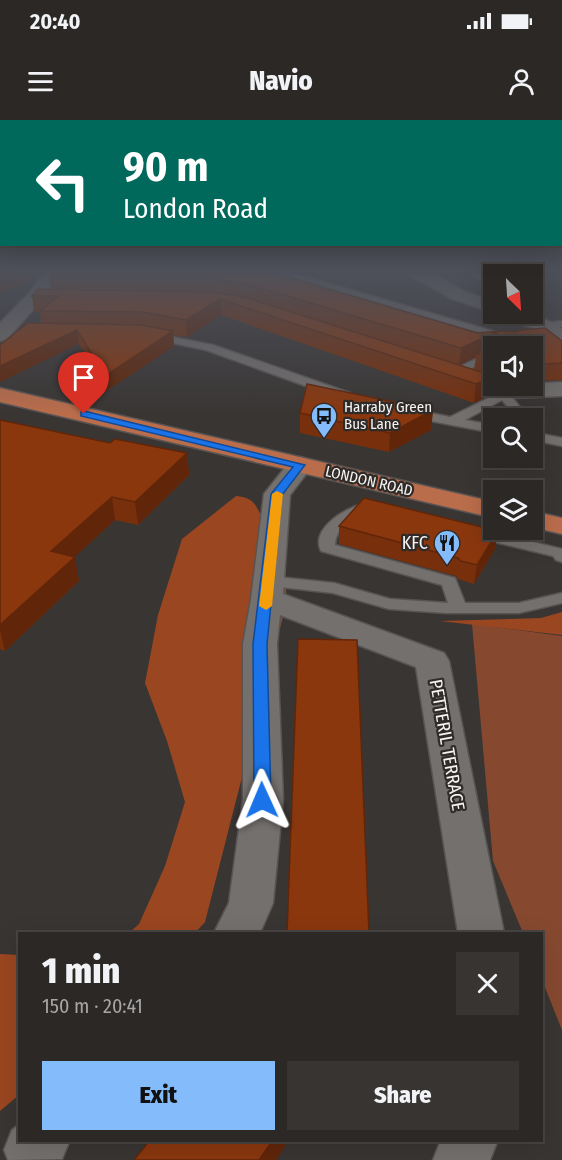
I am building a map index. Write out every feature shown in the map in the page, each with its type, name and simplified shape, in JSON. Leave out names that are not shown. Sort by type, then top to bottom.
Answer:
[{"type":"main road","name":"LONDON ROAD","points":[[3,399],[483,507]]},
{"type":"main road","points":[[543,522],[562,526]]},
{"type":"street","points":[[6,332],[18,318]]},
{"type":"street","points":[[554,325],[562,339]]},
{"type":"street","points":[[431,366],[483,384]]},
{"type":"street","points":[[543,390],[562,389]]},
{"type":"street","points":[[237,932],[251,903],[262,800],[260,644],[277,494],[300,465]]},
{"type":"street","name":"PETTERIL TERRACE","points":[[267,590],[432,661],[481,932]]},
{"type":"street","points":[[461,1160],[470,1142]]},
{"type":"lane","points":[[440,318],[505,336]]},
{"type":"lane","points":[[143,334],[209,347],[360,401]]},
{"type":"lane","points":[[453,373],[483,358]]},
{"type":"lane","points":[[452,421],[502,396]]},
{"type":"lane","points":[[393,410],[483,427]]},
{"type":"lane","points":[[543,437],[562,442]]},
{"type":"lane","points":[[389,513],[363,508],[351,512],[331,530],[327,539],[327,548],[449,582],[458,608]]},
{"type":"lane","points":[[456,528],[559,553],[562,556]]},
{"type":"lane","points":[[267,590],[334,588],[389,604],[458,608],[519,608],[562,598]]},
{"type":"shaded area","points":[[236,496],[252,501],[281,544],[285,561],[286,605],[205,922],[196,932],[130,932],[139,924],[165,866],[185,802],[167,741],[145,683],[158,615],[182,539]]},
{"type":"shaded area","points":[[562,612],[562,635],[440,621],[541,618]]},
{"type":"shaded area","points":[[472,624],[562,636],[562,1030],[543,982],[543,932],[523,932],[493,861]]},
{"type":"shaded area","points":[[0,954],[18,955],[18,1096],[0,1111]]},
{"type":"building","points":[[276,318],[309,318],[483,373],[483,381],[476,384]]},
{"type":"building","points":[[359,318],[425,318],[477,333],[501,331],[516,332],[545,328],[562,341],[562,363],[543,364],[543,336],[497,336],[497,332],[483,336],[483,338],[461,348]]},
{"type":"building","points":[[28,323],[141,325],[173,331],[105,376],[77,330],[0,366],[0,345]]},
{"type":"building","points":[[307,384],[433,410],[390,433],[300,413]]},
{"type":"building","points":[[0,420],[110,443],[115,439],[187,453],[135,502],[112,497],[51,551],[75,557],[0,625]]},
{"type":"building","points":[[364,498],[483,527],[483,540],[492,540],[477,565],[339,526]]},
{"type":"building","points":[[298,639],[357,640],[369,932],[287,932]]},
{"type":"building","points":[[148,1142],[272,1142],[259,1160],[134,1160]]},
{"type":"slow traffic","points":[[266,606],[277,494]]},
{"type":"place","name":"Harraby Green Bus Lane","points":[[324,439]]},
{"type":"place","name":"KFC","points":[[447,566]]},
{"type":"route","points":[[84,414],[300,465],[277,494],[267,599],[260,644],[262,800]]}]
